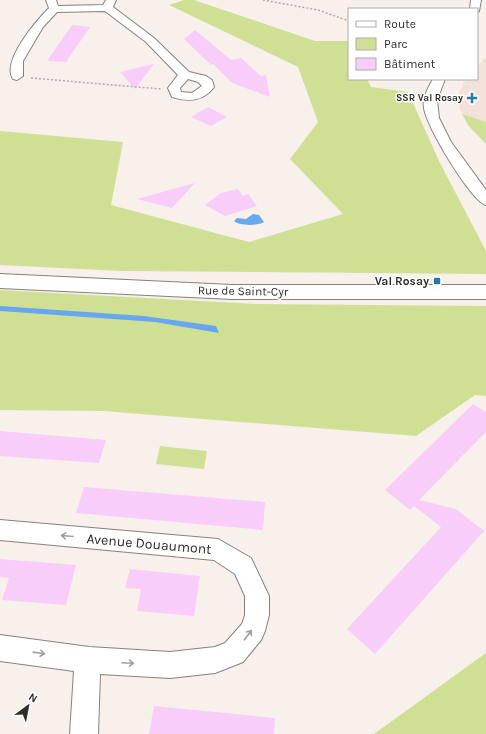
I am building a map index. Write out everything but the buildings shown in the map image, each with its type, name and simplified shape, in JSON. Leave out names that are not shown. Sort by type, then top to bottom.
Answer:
[{"type":"main road","name":"Rue de Saint-Cyr","points":[[0,281],[232,292],[486,292]]},
{"type":"street","points":[[17,76],[17,61],[52,4],[109,4],[150,40],[185,75],[202,79],[208,83],[208,87],[199,96],[192,98],[176,94],[174,88],[185,75]]},
{"type":"street","points":[[439,80],[433,90],[430,108],[436,125],[455,158],[486,200]]},
{"type":"street","name":"Avenue Douaumont","points":[[0,530],[218,550],[243,566],[257,596],[257,615],[252,632],[234,653],[215,660],[170,665],[89,660],[0,648]]},
{"type":"street","points":[[84,734],[86,680],[89,660]]},
{"type":"path","points":[[264,0],[320,11],[348,21]]},
{"type":"path","points":[[17,76],[93,84],[161,89],[174,88]]},
{"type":"shaded area","name":"SSR Val Rosay","points":[[486,57],[486,144],[468,125],[458,103],[459,92],[465,80],[478,80],[478,65]]},
{"type":"green space","points":[[184,0],[194,0],[315,41],[348,41],[348,80],[368,80],[371,87],[408,92],[440,163],[486,251],[486,274],[122,271],[0,265],[0,131],[123,142],[111,205],[249,242],[343,214],[290,159],[318,122],[298,67],[169,5]]},
{"type":"green space","points":[[462,114],[486,122],[486,144],[468,125]]},
{"type":"green space","points":[[0,290],[258,304],[486,306],[486,396],[475,395],[416,436],[103,411],[0,410]]},
{"type":"green space","points":[[160,446],[207,451],[204,469],[156,464]]},
{"type":"green space","points":[[486,653],[486,734],[374,734],[479,658]]},
{"type":"water","points":[[253,214],[259,215],[264,222],[249,225],[240,224],[234,221],[237,218],[246,219]]},
{"type":"water","points":[[0,306],[144,316],[216,326],[219,333],[155,322],[0,311]]},
{"type":"place","name":"SSR Val Rosay","points":[[472,98]]},
{"type":"place","name":"Val Rosay","points":[[437,281]]}]
